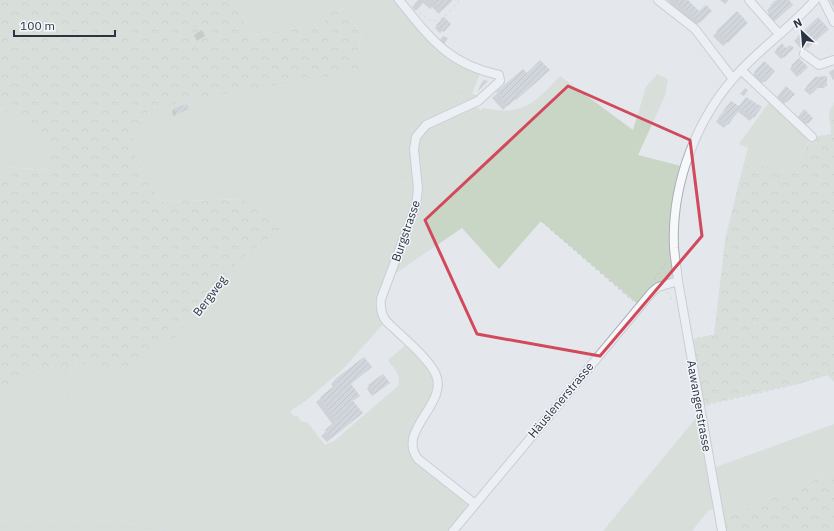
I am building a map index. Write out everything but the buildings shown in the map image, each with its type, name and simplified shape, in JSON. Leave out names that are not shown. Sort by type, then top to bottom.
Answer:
[{"type":"street","name":"Burgstrasse","points":[[399,0],[426,34],[447,54],[463,64],[481,71],[499,75],[500,81],[485,97],[426,124],[416,137],[414,149],[418,189],[416,205],[381,299],[380,307],[382,315],[386,321],[431,365],[437,375],[438,383],[436,393],[413,437],[412,445],[414,453],[418,459],[475,504]]},
{"type":"street","points":[[658,0],[695,29],[733,79]]},
{"type":"street","points":[[749,0],[780,34]]},
{"type":"street","name":"Aawangerstrasse","points":[[722,531],[678,281],[674,247],[675,220],[679,192],[685,167],[702,126],[733,79],[815,0]]},
{"type":"street","points":[[823,0],[834,22]]},
{"type":"street","points":[[804,54],[819,65],[834,60]]},
{"type":"street","points":[[741,70],[812,136]]},
{"type":"street","name":"Häuslenerstrasse","points":[[453,531],[652,292],[658,287],[678,281]]},
{"type":"path","points":[[0,98],[14,79],[40,67],[62,52],[101,0]]},
{"type":"path","points":[[164,0],[174,17],[183,25],[200,27]]},
{"type":"path","points":[[418,12],[429,20],[436,20],[451,11],[459,0]]},
{"type":"path","points":[[148,184],[130,147],[143,115],[178,102],[351,72],[388,73],[453,91],[485,97]]},
{"type":"path","points":[[812,136],[834,158]]},
{"type":"path","name":"Bergweg","points":[[0,401],[33,373],[45,366],[66,368],[88,363],[117,368],[129,366],[149,349],[173,339],[216,293],[228,273],[244,256],[270,238],[281,227],[294,208],[307,199],[321,194],[417,175]]},
{"type":"path","points":[[774,177],[818,235],[822,244],[834,255]]},
{"type":"path","points":[[541,221],[632,300]]},
{"type":"path","points":[[688,340],[741,331],[805,312],[834,299]]},
{"type":"path","points":[[66,368],[79,457],[84,472],[92,483],[140,527]]},
{"type":"path","points":[[699,406],[801,383],[828,374],[834,368]]},
{"type":"path","points":[[828,374],[834,379]]},
{"type":"path","points":[[144,528],[290,411],[308,399]]},
{"type":"path","points":[[0,527],[140,527],[168,531]]},
{"type":"highlighted area","points":[[568,86],[690,140],[702,236],[600,356],[477,334],[425,220]]},
{"type":"green space","points":[[0,0],[236,0],[250,36],[324,23],[330,0],[336,0],[362,34],[357,55],[368,70],[178,102],[143,115],[130,147],[148,184],[162,202],[242,199],[281,227],[270,238],[244,256],[228,273],[216,293],[173,339],[149,349],[129,366],[117,369],[88,363],[66,368],[45,366],[33,373],[0,401],[0,167],[51,170],[51,148],[0,107]]},
{"type":"green space","points":[[236,0],[330,0],[325,23],[250,36]]},
{"type":"green space","points":[[336,0],[399,0],[426,34],[481,71],[472,94],[485,97],[478,101],[477,107],[481,110],[483,108],[508,110],[527,106],[543,94],[560,76],[633,130],[646,87],[657,74],[668,79],[665,96],[638,155],[685,167],[675,220],[678,281],[664,285],[640,306],[541,221],[499,269],[462,228],[389,278],[381,299],[386,321],[343,369],[308,399],[290,411],[294,417],[297,415],[301,421],[308,423],[325,445],[334,441],[398,386],[398,375],[388,360],[408,343],[431,365],[438,383],[413,437],[414,453],[475,504],[453,531],[0,531],[0,401],[33,373],[45,366],[66,368],[88,363],[117,369],[129,366],[149,349],[173,339],[216,293],[228,273],[244,256],[270,238],[280,227],[242,199],[162,202],[148,184],[130,147],[143,115],[178,102],[367,70],[357,55],[362,34]]},
{"type":"green space","points":[[772,98],[810,139],[798,160],[776,175],[749,166],[743,166],[748,148],[739,144]]},
{"type":"green space","points":[[834,103],[834,382],[827,375],[801,383],[699,406],[688,340],[714,335],[725,240],[743,166],[770,167],[776,175],[798,160],[812,137],[831,134],[829,112]]},
{"type":"green space","points":[[0,107],[51,148],[51,170],[0,167]]},
{"type":"green space","points":[[700,413],[711,469],[834,424],[834,472],[720,519],[717,507],[708,511],[692,531],[603,531]]},
{"type":"green space","points":[[834,472],[834,531],[722,531],[720,519]]}]
